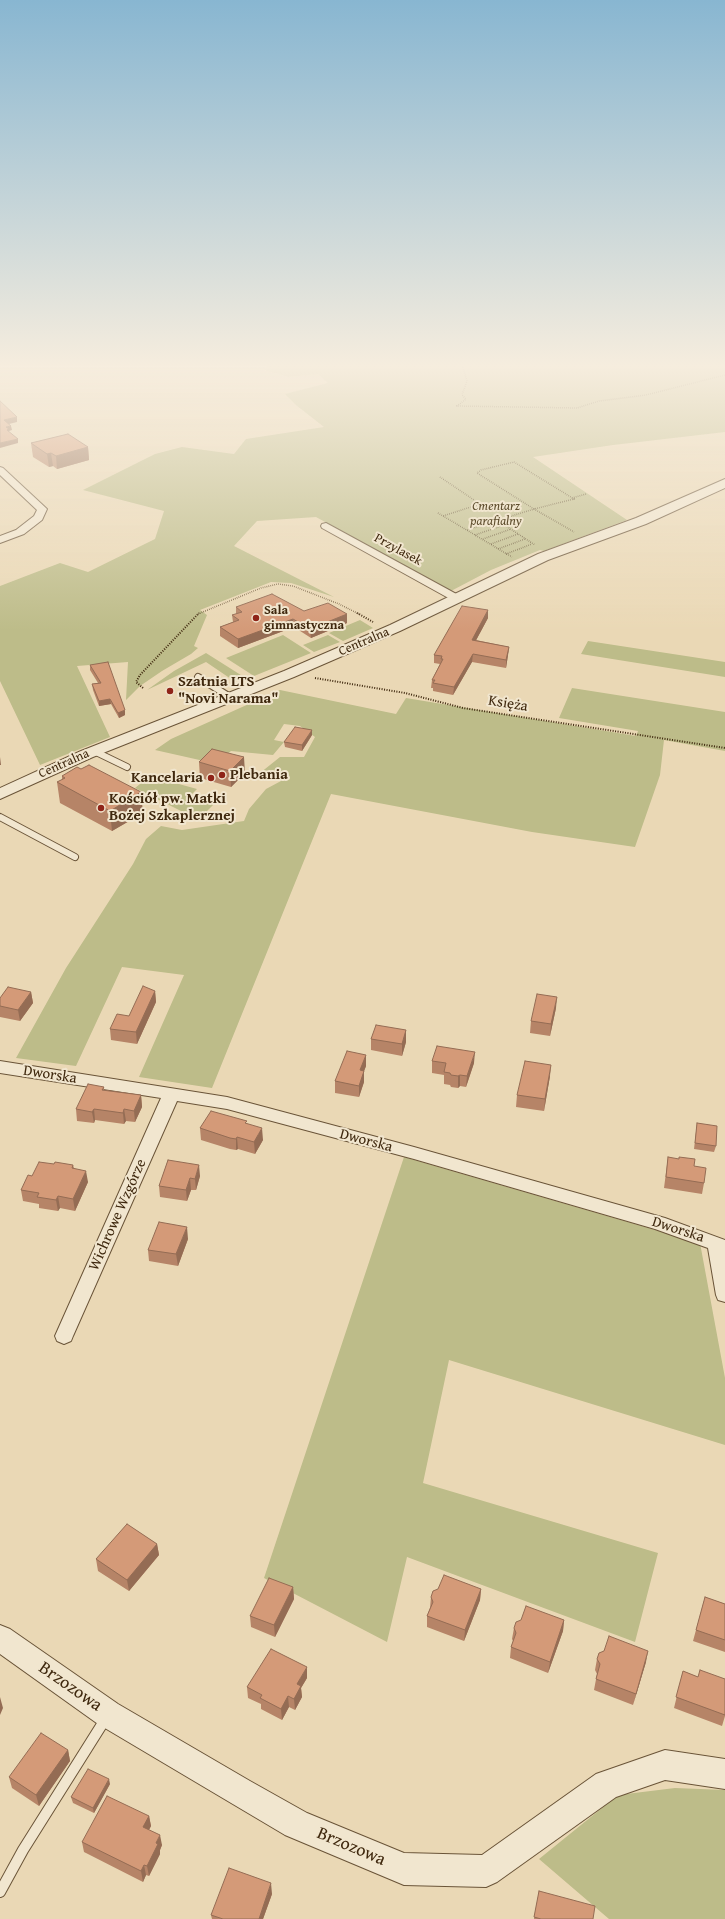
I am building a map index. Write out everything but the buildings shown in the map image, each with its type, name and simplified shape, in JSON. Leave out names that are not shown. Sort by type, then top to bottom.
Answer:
[{"type":"street","points":[[0,470],[42,509],[38,518],[20,532],[0,540]]},
{"type":"street","name":"Centralna","points":[[0,794],[94,751],[289,674],[389,631],[543,557],[641,521],[725,483]]},
{"type":"street","name":"Przylasek","points":[[326,526],[456,598]]},
{"type":"street","name":"Dworska","points":[[0,1067],[227,1104],[414,1153],[659,1223],[720,1245]]},
{"type":"street","name":"Wichrowe Wzgórze","points":[[64,1336],[172,1095]]},
{"type":"street","points":[[720,1245],[725,1295]]},
{"type":"street","name":"Brzozowa","points":[[0,1638],[108,1714],[239,1792],[296,1824],[404,1869],[486,1871],[607,1785],[665,1765],[725,1774]]},
{"type":"lane","points":[[198,677],[230,697]]},
{"type":"lane","points":[[94,751],[127,767]]},
{"type":"lane","points":[[0,817],[75,857]]},
{"type":"lane","points":[[0,1892],[23,1850],[108,1714]]},
{"type":"path","points":[[572,498],[514,462],[481,470],[477,473],[534,509],[577,533]]},
{"type":"path","points":[[440,477],[480,504],[442,516]]},
{"type":"path","points":[[467,530],[534,509],[574,499],[572,498],[586,494]]},
{"type":"path","points":[[438,513],[516,560]]},
{"type":"path","points":[[497,520],[537,546]]},
{"type":"path","points":[[475,535],[504,525]]},
{"type":"path","points":[[483,540],[511,529]]},
{"type":"path","points":[[490,544],[518,534]]},
{"type":"path","points":[[498,549],[526,539]]},
{"type":"path","points":[[506,554],[533,544]]},
{"type":"path","points":[[143,688],[136,682],[140,675],[165,650],[195,616],[203,611],[261,588],[278,584],[293,586],[338,604],[389,631]]},
{"type":"path","name":"Księża","points":[[289,674],[405,694],[469,709],[725,748]]},
{"type":"green space","name":"Cmentarz parafialny","points":[[161,453],[223,453],[234,454],[235,453],[563,453],[533,457],[627,520],[544,551],[540,550],[491,570],[451,591],[316,517],[257,521],[234,546],[334,597],[291,583],[271,582],[200,610],[207,615],[194,646],[198,648],[140,686],[126,700],[128,662],[77,666],[110,737],[40,765],[0,681],[0,586],[60,563],[88,572],[155,539],[164,511],[83,490]]},
{"type":"green space","points":[[360,620],[373,628],[343,641],[329,633]]},
{"type":"green space","points":[[283,635],[311,653],[254,676],[226,658]]},
{"type":"green space","points":[[328,635],[340,642],[314,652],[303,645]]},
{"type":"green space","points":[[588,641],[725,662],[725,677],[581,654]]},
{"type":"green space","points":[[206,653],[244,677],[234,681],[206,662],[147,690],[174,671]]},
{"type":"green space","points":[[572,688],[725,712],[725,751],[664,740],[660,775],[635,847],[532,832],[331,794],[212,1088],[139,1077],[184,975],[122,967],[76,1066],[16,1058],[66,968],[133,864],[146,839],[161,826],[182,830],[244,821],[249,809],[266,789],[281,781],[260,773],[280,757],[304,757],[315,737],[300,726],[284,724],[274,740],[284,742],[273,755],[231,751],[220,760],[204,761],[155,750],[171,739],[280,690],[396,714],[406,698],[636,736],[638,731],[559,718]]},
{"type":"green space","points":[[150,776],[197,789],[191,795],[216,802],[205,813],[189,815],[135,788]]},
{"type":"green space","points":[[404,1157],[700,1243],[725,1378],[725,1445],[449,1360],[423,1483],[658,1553],[635,1642],[407,1557],[387,1642],[264,1578]]},
{"type":"green space","points":[[675,1788],[725,1790],[725,1919],[609,1919],[539,1859],[618,1795]]},
{"type":"place","name":"Sala gimnastyczna","points":[[256,618]]},
{"type":"place","name":"Szatnia LTS \"Novi Narama\"","points":[[170,691]]},
{"type":"place","name":"Plebania","points":[[222,775]]},
{"type":"place","name":"Kancelaria","points":[[211,778]]},
{"type":"place","name":"Kościół pw. Matki Bożej Szkaplerznej","points":[[101,808]]}]
